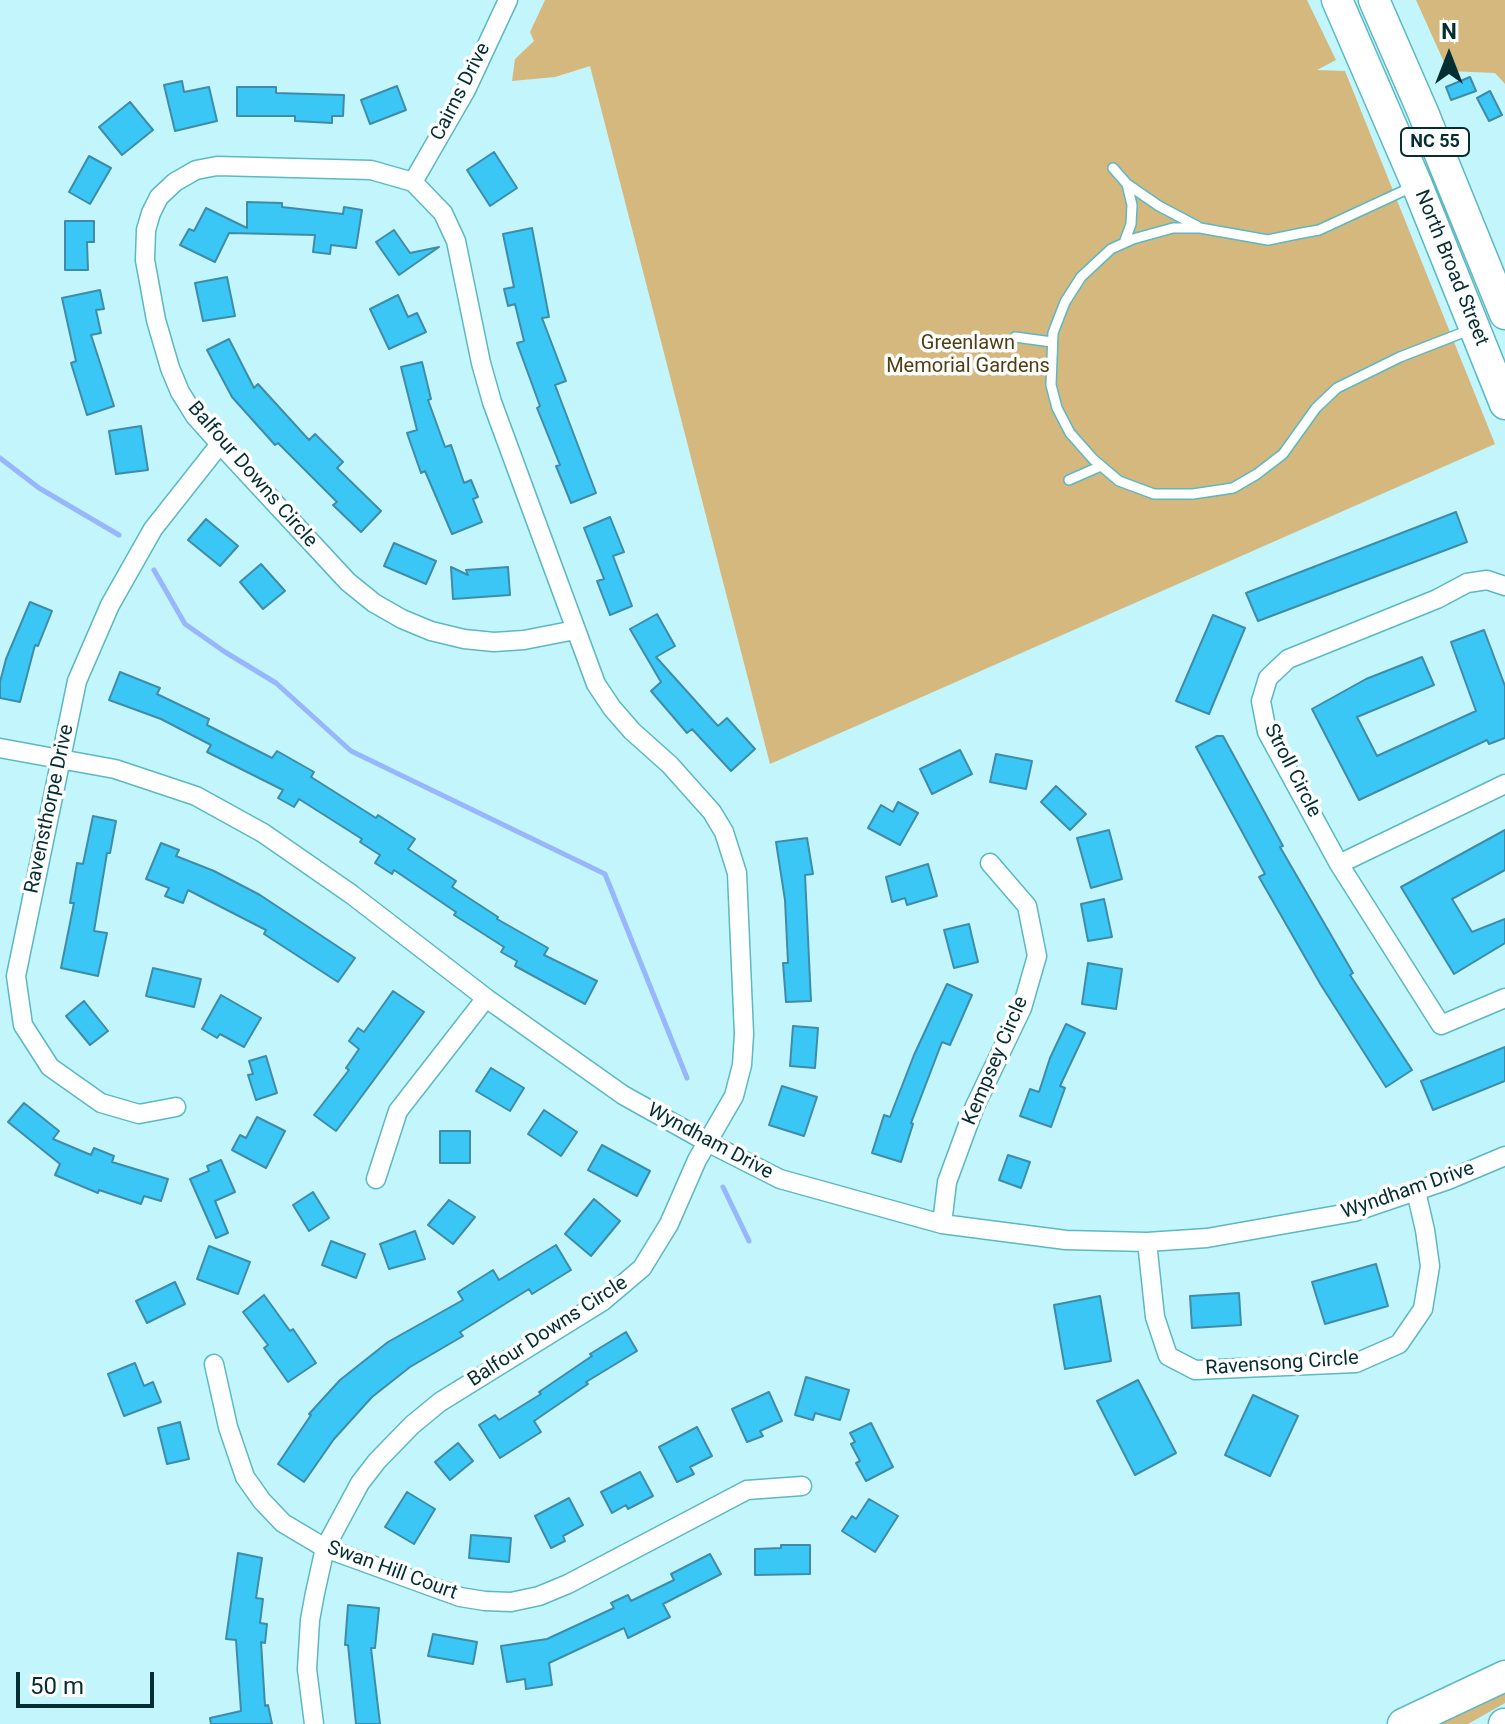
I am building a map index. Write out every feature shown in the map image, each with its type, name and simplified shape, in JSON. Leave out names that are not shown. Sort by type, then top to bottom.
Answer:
[{"type":"highway","name":"North Broad Street","points":[[1337,0],[1417,185],[1505,404]]},
{"type":"highway","name":"North Broad Street","points":[[1374,0],[1499,284],[1505,314]]},
{"type":"highway","points":[[1403,1724],[1505,1676]]},
{"type":"street","name":"Cairns Drive","points":[[413,182],[466,90],[508,0]]},
{"type":"street","name":"Balfour Downs Circle","points":[[314,1724],[309,1692],[310,1620],[325,1548],[360,1483],[412,1425],[440,1402],[603,1301],[642,1268],[669,1224],[707,1142],[734,1096],[742,1065],[744,1034],[737,873],[724,832],[712,812],[612,708],[596,684],[492,402],[456,241],[443,213],[413,182],[371,170],[217,166],[196,170],[175,182],[159,197],[146,230],[145,260],[156,320],[170,368],[195,416],[220,444],[348,582],[374,603],[402,619],[431,631],[494,642],[524,640],[575,630]]},
{"type":"street","name":"Ravensthorpe Drive","points":[[176,1107],[139,1114],[101,1103],[50,1067],[23,1025],[16,976],[77,681],[110,605],[153,529],[220,444]]},
{"type":"street","name":"Stroll Circle","points":[[1505,586],[1487,580],[1467,583],[1437,599],[1288,659],[1268,678],[1261,701],[1267,732],[1339,864],[1441,1025],[1505,998]]},
{"type":"street","name":"Wyndham Drive","points":[[0,748],[115,769],[196,796],[263,833],[351,894],[486,998],[623,1095],[780,1179],[942,1224],[1066,1240],[1147,1242],[1207,1238],[1354,1212],[1505,1156]]},
{"type":"street","points":[[1339,864],[1505,784]]},
{"type":"street","name":"Kempsey Circle","points":[[942,1224],[947,1182],[975,1106],[1022,1008],[1037,956],[1027,906],[990,863]]},
{"type":"street","points":[[376,1179],[398,1111],[486,998]]},
{"type":"street","name":"Ravensong Circle","points":[[1147,1242],[1155,1317],[1168,1356],[1195,1370],[1356,1363],[1399,1344],[1423,1309],[1430,1266],[1416,1191]]},
{"type":"street","name":"Swan Hill Court","points":[[214,1364],[228,1427],[245,1477],[283,1523],[325,1548],[460,1597],[511,1602],[539,1596],[568,1584],[747,1490],[802,1486]]},
{"type":"lane","points":[[1113,168],[1127,184],[1200,228]]},
{"type":"lane","points":[[1124,243],[1131,224],[1132,205],[1127,184]]},
{"type":"lane","points":[[1417,185],[1319,230],[1291,236],[1268,240],[1200,228],[1173,228],[1111,249],[1081,277],[1065,302],[1053,333],[1051,385],[1057,408],[1070,433],[1119,481],[1154,494],[1193,494],[1233,488],[1283,454],[1316,408],[1337,388],[1400,357],[1476,328]]},
{"type":"lane","points":[[1015,337],[1052,342]]},
{"type":"lane","points":[[1069,480],[1101,466]]},
{"type":"green space","name":"Greenlawn Memorial Gardens","points":[[545,0],[1307,0],[1336,60],[1317,70],[1345,71],[1495,444],[770,764],[590,66],[555,77],[512,81],[515,59],[534,41],[530,32]]},
{"type":"green space","points":[[1416,0],[1505,0],[1505,84],[1495,73],[1448,71]]},
{"type":"green space","points":[[1505,1688],[1505,1703],[1468,1724],[1429,1724]]},
{"type":"building","points":[[1470,77],[1476,91],[1451,100],[1446,87]]},
{"type":"building","points":[[182,81],[184,92],[209,87],[217,121],[175,131],[164,85]]},
{"type":"building","points":[[397,86],[406,110],[370,124],[361,100]]},
{"type":"building","points":[[237,87],[276,87],[276,93],[344,95],[343,116],[332,116],[332,123],[295,121],[295,116],[237,116]]},
{"type":"building","points":[[1490,91],[1502,115],[1489,121],[1477,98]]},
{"type":"building","points":[[130,102],[153,130],[122,155],[99,127]]},
{"type":"building","points":[[494,152],[517,188],[490,206],[467,170]]},
{"type":"building","points":[[89,156],[111,168],[90,204],[69,192]]},
{"type":"building","points":[[247,202],[282,203],[282,207],[343,214],[344,207],[362,210],[356,248],[331,245],[330,254],[313,252],[315,235],[229,233],[215,262],[180,245],[189,229],[194,231],[206,208],[247,228]]},
{"type":"building","points":[[65,221],[94,221],[94,242],[87,242],[88,270],[65,270]]},
{"type":"building","points":[[532,228],[549,317],[542,318],[566,381],[555,385],[596,493],[571,503],[517,343],[524,341],[515,304],[508,306],[504,289],[514,287],[503,234]]},
{"type":"building","points":[[394,230],[410,253],[439,247],[399,275],[376,242]]},
{"type":"building","points":[[227,277],[235,316],[203,321],[195,283]]},
{"type":"building","points":[[100,290],[104,309],[96,310],[101,333],[91,335],[114,406],[87,415],[71,363],[76,361],[62,298]]},
{"type":"building","points":[[398,295],[408,317],[417,313],[426,332],[389,349],[370,309]]},
{"type":"building","points":[[229,339],[254,388],[258,384],[309,440],[315,434],[343,462],[337,468],[381,511],[361,532],[333,505],[337,502],[278,443],[275,445],[232,397],[207,350]]},
{"type":"building","points":[[422,362],[431,399],[428,400],[445,447],[451,445],[464,483],[471,480],[478,497],[473,499],[482,522],[452,534],[425,471],[421,473],[407,433],[417,430],[401,367]]},
{"type":"building","points":[[141,426],[148,470],[116,474],[109,431]]},
{"type":"building","points":[[1456,512],[1467,542],[1258,621],[1246,593]]},
{"type":"building","points":[[610,517],[624,552],[613,556],[632,606],[610,615],[597,581],[604,579],[584,528]]},
{"type":"building","points":[[206,519],[238,546],[220,566],[188,540]]},
{"type":"building","points":[[394,543],[436,561],[426,584],[384,566]]},
{"type":"building","points":[[261,564],[285,591],[263,609],[240,582]]},
{"type":"building","points":[[451,567],[468,575],[466,570],[508,567],[510,595],[453,599]]},
{"type":"building","points":[[30,602],[52,611],[38,646],[35,645],[20,702],[0,698],[0,682],[6,659]]},
{"type":"building","points":[[657,614],[675,646],[656,657],[718,726],[727,718],[755,749],[731,771],[692,729],[687,733],[651,691],[661,682],[630,629]]},
{"type":"building","points":[[1213,615],[1245,628],[1209,714],[1176,701]]},
{"type":"building","points":[[1484,630],[1505,686],[1505,738],[1489,744],[1487,740],[1359,800],[1312,709],[1366,679],[1422,657],[1434,685],[1357,717],[1377,756],[1476,711],[1451,642]]},
{"type":"building","points":[[120,672],[160,688],[157,694],[209,719],[207,725],[272,758],[277,751],[314,772],[311,777],[415,839],[408,849],[456,881],[452,887],[497,919],[548,948],[544,955],[597,981],[585,1004],[515,966],[517,961],[501,952],[504,947],[454,915],[456,912],[394,870],[392,874],[375,863],[380,855],[360,842],[362,839],[299,799],[294,807],[278,798],[283,790],[207,752],[211,745],[161,719],[109,700]]},
{"type":"building","points":[[1223,736],[1283,846],[1280,847],[1353,973],[1350,975],[1412,1070],[1386,1087],[1321,985],[1259,877],[1265,874],[1196,747]]},
{"type":"building","points":[[960,750],[972,774],[932,794],[920,769]]},
{"type":"building","points":[[996,754],[1032,761],[1026,789],[990,782]]},
{"type":"building","points":[[1056,786],[1086,814],[1070,830],[1041,802]]},
{"type":"building","points":[[898,802],[918,813],[900,845],[868,828],[881,805],[893,812]]},
{"type":"building","points":[[93,816],[116,821],[110,853],[107,853],[94,931],[107,933],[98,976],[61,968],[74,903],[70,903],[77,863],[83,864]]},
{"type":"building","points":[[1109,830],[1122,879],[1091,888],[1077,838]]},
{"type":"building","points":[[1505,830],[1505,870],[1452,899],[1472,932],[1505,919],[1505,943],[1454,974],[1401,887]]},
{"type":"building","points":[[807,838],[813,874],[805,875],[811,1001],[786,1002],[783,963],[788,963],[785,900],[776,842]]},
{"type":"building","points":[[161,843],[179,850],[176,856],[260,895],[355,958],[338,982],[264,934],[266,930],[188,890],[183,903],[165,896],[169,888],[146,879]]},
{"type":"building","points":[[928,864],[937,896],[907,905],[905,898],[892,902],[886,877]]},
{"type":"building","points":[[1104,899],[1112,937],[1088,941],[1081,904]]},
{"type":"building","points":[[969,924],[978,962],[954,968],[944,930]]},
{"type":"building","points":[[1088,963],[1122,969],[1116,1009],[1082,1004]]},
{"type":"building","points":[[153,968],[201,979],[194,1007],[146,996]]},
{"type":"building","points":[[947,984],[972,995],[950,1045],[942,1042],[911,1123],[901,1162],[872,1153],[884,1115],[890,1117]]},
{"type":"building","points":[[393,991],[424,1012],[336,1131],[314,1115],[349,1070],[346,1068],[359,1049],[349,1041],[358,1028],[364,1032]]},
{"type":"building","points":[[221,995],[261,1018],[244,1047],[220,1034],[217,1038],[202,1029]]},
{"type":"building","points":[[84,1001],[108,1031],[90,1045],[66,1016]]},
{"type":"building","points":[[1066,1024],[1085,1033],[1060,1086],[1065,1088],[1051,1127],[1020,1116],[1030,1089],[1039,1092]]},
{"type":"building","points":[[793,1026],[818,1028],[815,1068],[790,1066]]},
{"type":"building","points":[[1505,1047],[1505,1081],[1433,1110],[1421,1081]]},
{"type":"building","points":[[266,1056],[277,1093],[256,1100],[248,1075],[253,1074],[249,1061]]},
{"type":"building","points":[[491,1068],[524,1088],[510,1111],[476,1091]]},
{"type":"building","points":[[782,1086],[817,1097],[804,1136],[769,1125]]},
{"type":"building","points":[[24,1103],[59,1131],[53,1139],[91,1155],[94,1148],[114,1156],[112,1162],[168,1179],[161,1201],[144,1196],[141,1204],[99,1190],[98,1193],[55,1175],[60,1164],[8,1122]]},
{"type":"building","points":[[544,1110],[577,1132],[561,1156],[528,1134]]},
{"type":"building","points":[[257,1117],[285,1131],[266,1168],[232,1150],[240,1135],[246,1138]]},
{"type":"building","points":[[440,1131],[470,1131],[470,1163],[440,1163]]},
{"type":"building","points":[[602,1145],[650,1171],[637,1196],[588,1170]]},
{"type":"building","points":[[1008,1155],[1030,1162],[1021,1188],[999,1180]]},
{"type":"building","points":[[221,1160],[235,1192],[215,1201],[228,1233],[216,1238],[190,1179],[209,1171],[207,1166]]},
{"type":"building","points":[[313,1192],[329,1218],[309,1231],[293,1205]]},
{"type":"building","points":[[594,1199],[620,1221],[591,1256],[565,1234]]},
{"type":"building","points":[[449,1200],[475,1217],[453,1244],[428,1225]]},
{"type":"building","points":[[415,1231],[425,1259],[389,1269],[380,1244]]},
{"type":"building","points":[[331,1241],[365,1254],[356,1278],[322,1265]]},
{"type":"building","points":[[556,1245],[571,1270],[532,1294],[529,1289],[460,1332],[463,1336],[410,1367],[372,1397],[334,1439],[304,1482],[278,1464],[309,1414],[340,1380],[388,1342],[463,1300],[458,1292],[493,1270],[499,1280]]},
{"type":"building","points":[[209,1246],[250,1262],[238,1294],[197,1279]]},
{"type":"building","points":[[1376,1264],[1388,1306],[1325,1324],[1312,1282]]},
{"type":"building","points":[[175,1282],[185,1304],[147,1323],[136,1301]]},
{"type":"building","points":[[1239,1293],[1241,1325],[1192,1328],[1190,1296]]},
{"type":"building","points":[[264,1295],[316,1363],[288,1382],[264,1348],[268,1345],[243,1312]]},
{"type":"building","points":[[1100,1296],[1111,1361],[1065,1369],[1054,1305]]},
{"type":"building","points":[[626,1332],[637,1351],[586,1382],[588,1384],[534,1421],[541,1432],[500,1458],[479,1425],[495,1415],[499,1420],[541,1394],[539,1392],[592,1356],[590,1354]]},
{"type":"building","points":[[135,1363],[144,1386],[153,1382],[161,1402],[124,1416],[108,1374]]},
{"type":"building","points":[[806,1377],[849,1390],[840,1420],[815,1413],[813,1420],[795,1415]]},
{"type":"building","points":[[1138,1380],[1176,1453],[1135,1475],[1097,1401]]},
{"type":"building","points":[[769,1392],[782,1421],[760,1431],[763,1436],[747,1442],[732,1409]]},
{"type":"building","points":[[1253,1395],[1298,1416],[1270,1476],[1225,1455]]},
{"type":"building","points":[[180,1422],[189,1459],[167,1464],[158,1428]]},
{"type":"building","points":[[871,1423],[893,1467],[866,1481],[856,1463],[860,1461],[851,1444],[855,1442],[850,1433]]},
{"type":"building","points":[[697,1427],[712,1456],[690,1467],[694,1474],[677,1482],[659,1447]]},
{"type":"building","points":[[458,1443],[473,1461],[450,1480],[435,1462]]},
{"type":"building","points":[[640,1472],[653,1496],[628,1509],[626,1505],[612,1513],[601,1492]]},
{"type":"building","points":[[407,1492],[435,1509],[414,1544],[385,1527]]},
{"type":"building","points":[[569,1498],[583,1525],[563,1536],[565,1541],[551,1548],[535,1516]]},
{"type":"building","points":[[869,1499],[898,1516],[875,1552],[842,1531],[852,1516],[856,1519]]},
{"type":"building","points":[[471,1535],[511,1538],[509,1562],[469,1558]]},
{"type":"building","points":[[781,1545],[810,1545],[810,1574],[755,1575],[755,1549],[781,1548]]},
{"type":"building","points":[[238,1553],[262,1558],[256,1598],[263,1599],[260,1623],[267,1624],[265,1643],[261,1642],[265,1706],[268,1705],[272,1724],[211,1724],[210,1718],[241,1711],[236,1640],[226,1639]]},
{"type":"building","points":[[710,1554],[721,1574],[663,1604],[670,1617],[628,1638],[624,1628],[549,1663],[552,1685],[526,1689],[525,1679],[507,1682],[501,1646],[547,1639],[614,1608],[611,1603],[628,1595],[631,1601],[674,1580],[671,1574]]},
{"type":"building","points":[[348,1605],[379,1608],[375,1648],[371,1648],[380,1724],[356,1724],[348,1645],[345,1645]]},
{"type":"building","points":[[433,1634],[477,1642],[473,1664],[428,1656]]},
{"type":"waterway","points":[[0,458],[39,488],[119,535]]},
{"type":"waterway","points":[[154,570],[185,624],[276,683],[351,751],[605,874],[687,1078]]},
{"type":"waterway","points":[[723,1187],[749,1241]]}]
